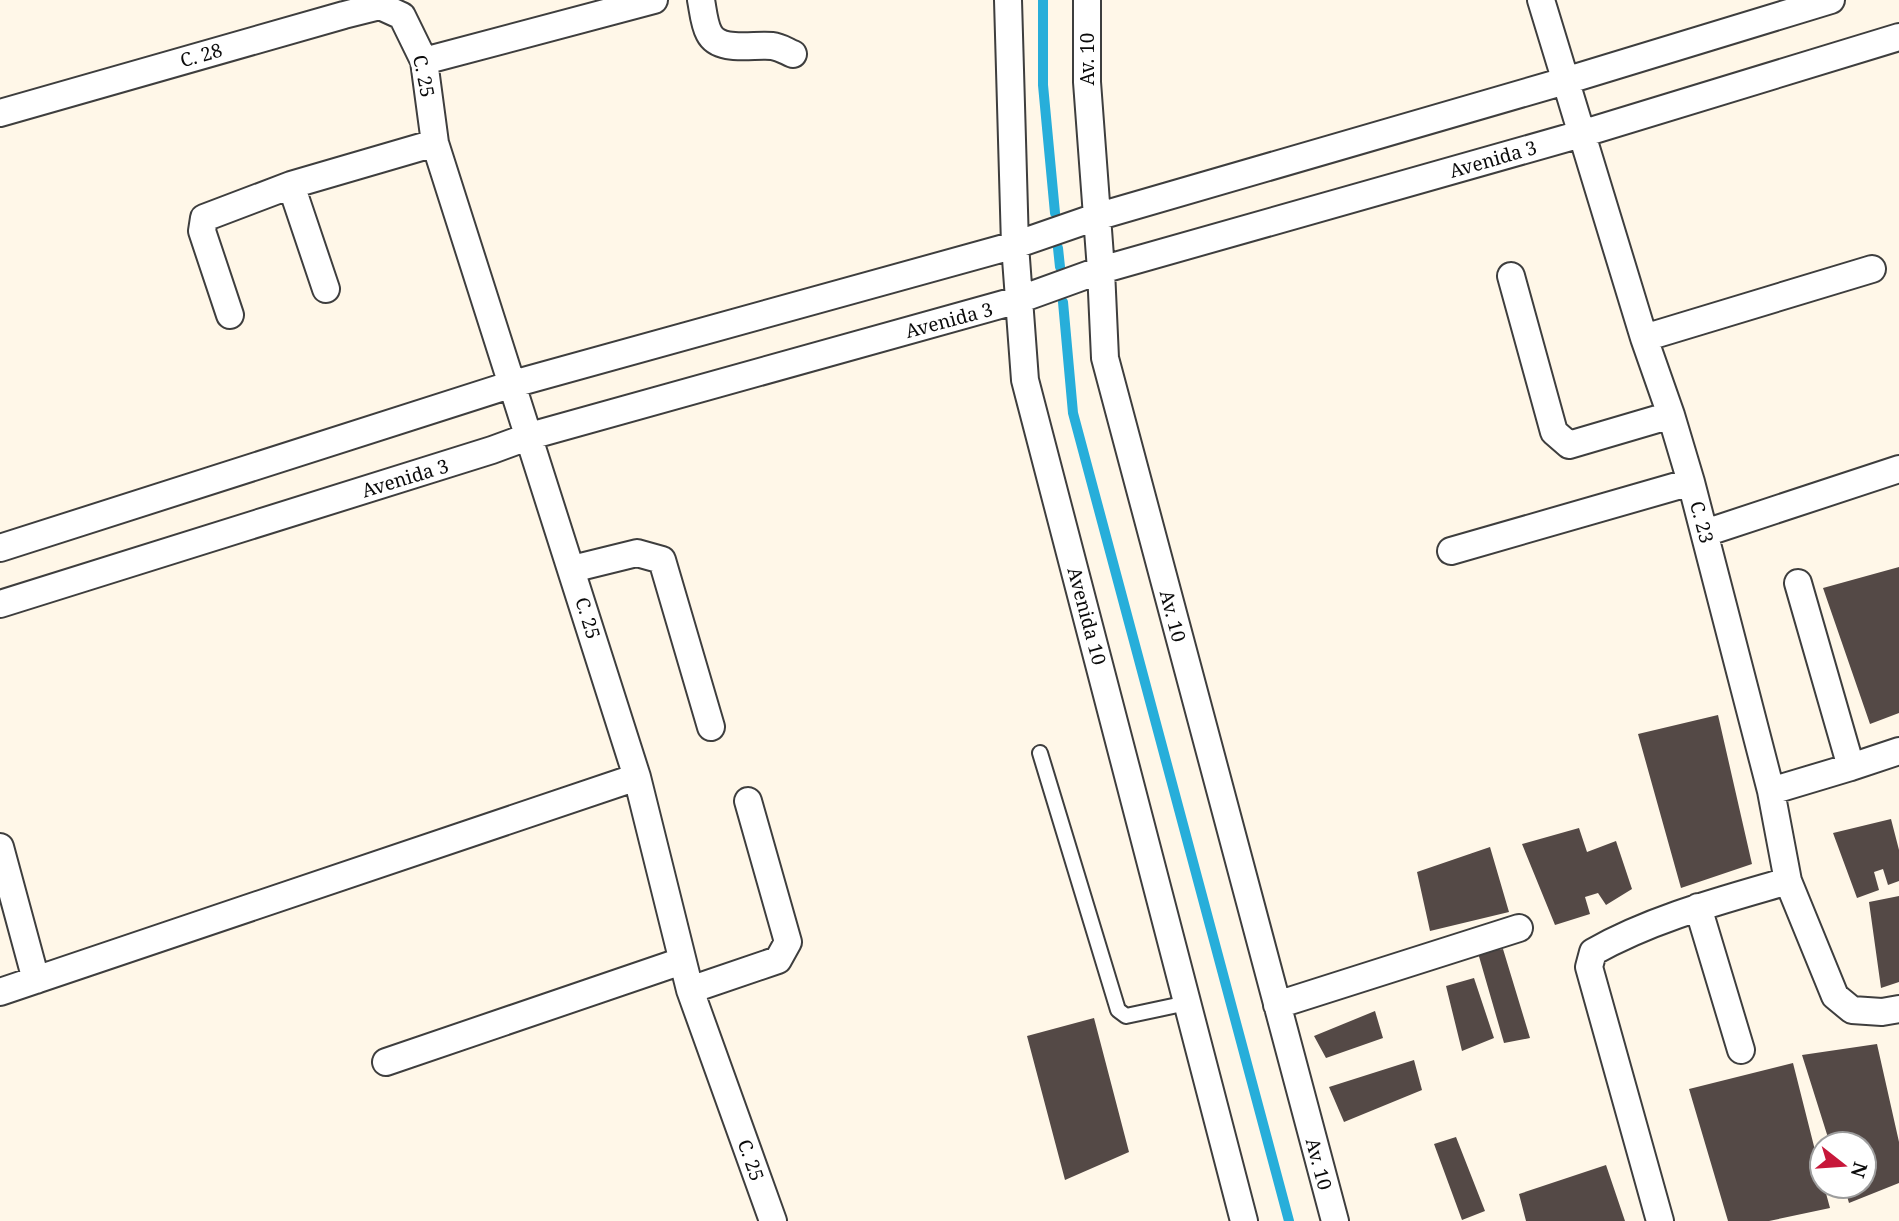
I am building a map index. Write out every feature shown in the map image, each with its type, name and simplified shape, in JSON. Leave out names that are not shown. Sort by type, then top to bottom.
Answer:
[{"type":"street","points":[[424,61],[654,0]]},
{"type":"street","points":[[701,0],[709,34],[719,43],[732,47],[776,46],[793,54]]},
{"type":"street","name":"Avenida 10","points":[[1008,0],[1015,245],[1025,380],[1244,1221]]},
{"type":"street","name":"Av. 10","points":[[1087,0],[1087,82],[1105,358],[1335,1221]]},
{"type":"street","name":"C. 23","points":[[1541,0],[1691,482],[1771,791],[1788,881],[1835,996],[1852,1010],[1891,1011]]},
{"type":"street","points":[[0,548],[513,384],[1015,245],[1096,217],[1565,81],[1831,0]]},
{"type":"street","name":"C. 28","points":[[0,113],[380,6],[402,16]]},
{"type":"street","name":"C. 25","points":[[402,16],[424,61],[435,143],[637,776],[690,990],[773,1221]]},
{"type":"street","name":"Avenida 3","points":[[0,604],[530,436],[1018,300],[1101,270],[1581,134],[1899,37]]},
{"type":"street","points":[[230,315],[202,231],[204,219],[291,185],[435,143]]},
{"type":"street","points":[[291,185],[326,289]]},
{"type":"street","points":[[1644,338],[1872,270]]},
{"type":"street","points":[[1511,276],[1554,432],[1569,445],[1671,415]]},
{"type":"street","points":[[1705,533],[1899,469]]},
{"type":"street","points":[[1451,551],[1691,482]]},
{"type":"street","points":[[572,569],[637,553],[662,560],[711,727]]},
{"type":"street","points":[[1798,583],[1852,767]]},
{"type":"street","points":[[1771,791],[1899,751]]},
{"type":"street","points":[[0,992],[637,776]]},
{"type":"street","points":[[690,990],[778,960],[788,942],[748,801]]},
{"type":"street","points":[[0,847],[36,980]]},
{"type":"street","points":[[1660,1221],[1589,967],[1593,951],[1698,907],[1788,881]]},
{"type":"street","points":[[1698,907],[1741,1050]]},
{"type":"street","points":[[1277,1005],[1519,929]]},
{"type":"street","points":[[386,1062],[682,961]]},
{"type":"lane","points":[[1040,752],[1118,1010],[1126,1016],[1187,1003]]},
{"type":"building","points":[[1899,567],[1899,713],[1870,724],[1823,588]]},
{"type":"building","points":[[1718,715],[1752,864],[1681,888],[1638,734]]},
{"type":"building","points":[[1891,819],[1899,850],[1899,881],[1888,885],[1883,869],[1874,872],[1879,890],[1857,898],[1833,833]]},
{"type":"building","points":[[1579,828],[1587,852],[1616,841],[1632,889],[1606,905],[1598,893],[1585,897],[1590,914],[1555,925],[1522,844]]},
{"type":"building","points":[[1490,847],[1509,912],[1430,931],[1417,872]]},
{"type":"building","points":[[1899,896],[1899,982],[1881,988],[1869,902]]},
{"type":"building","points":[[1503,949],[1530,1038],[1504,1043],[1478,953]]},
{"type":"building","points":[[1474,978],[1494,1038],[1462,1051],[1446,986]]},
{"type":"building","points":[[1375,1011],[1383,1038],[1326,1058],[1314,1036]]},
{"type":"building","points":[[1094,1018],[1129,1152],[1065,1180],[1027,1036]]},
{"type":"building","points":[[1877,1044],[1899,1142],[1899,1183],[1878,1191],[1878,1130],[1826,1130],[1802,1055]]},
{"type":"building","points":[[1414,1060],[1422,1090],[1344,1122],[1329,1087]]},
{"type":"building","points":[[1793,1063],[1810,1130],[1808,1200],[1828,1200],[1830,1208],[1769,1221],[1728,1221],[1689,1089]]},
{"type":"building","points":[[1456,1137],[1485,1211],[1462,1220],[1434,1144]]},
{"type":"building","points":[[1606,1165],[1625,1221],[1526,1221],[1519,1194]]},
{"type":"waterway","points":[[1043,0],[1043,85],[1055,213]]},
{"type":"waterway","points":[[1058,248],[1060,267]]},
{"type":"waterway","points":[[1063,302],[1073,413],[1289,1221]]}]
